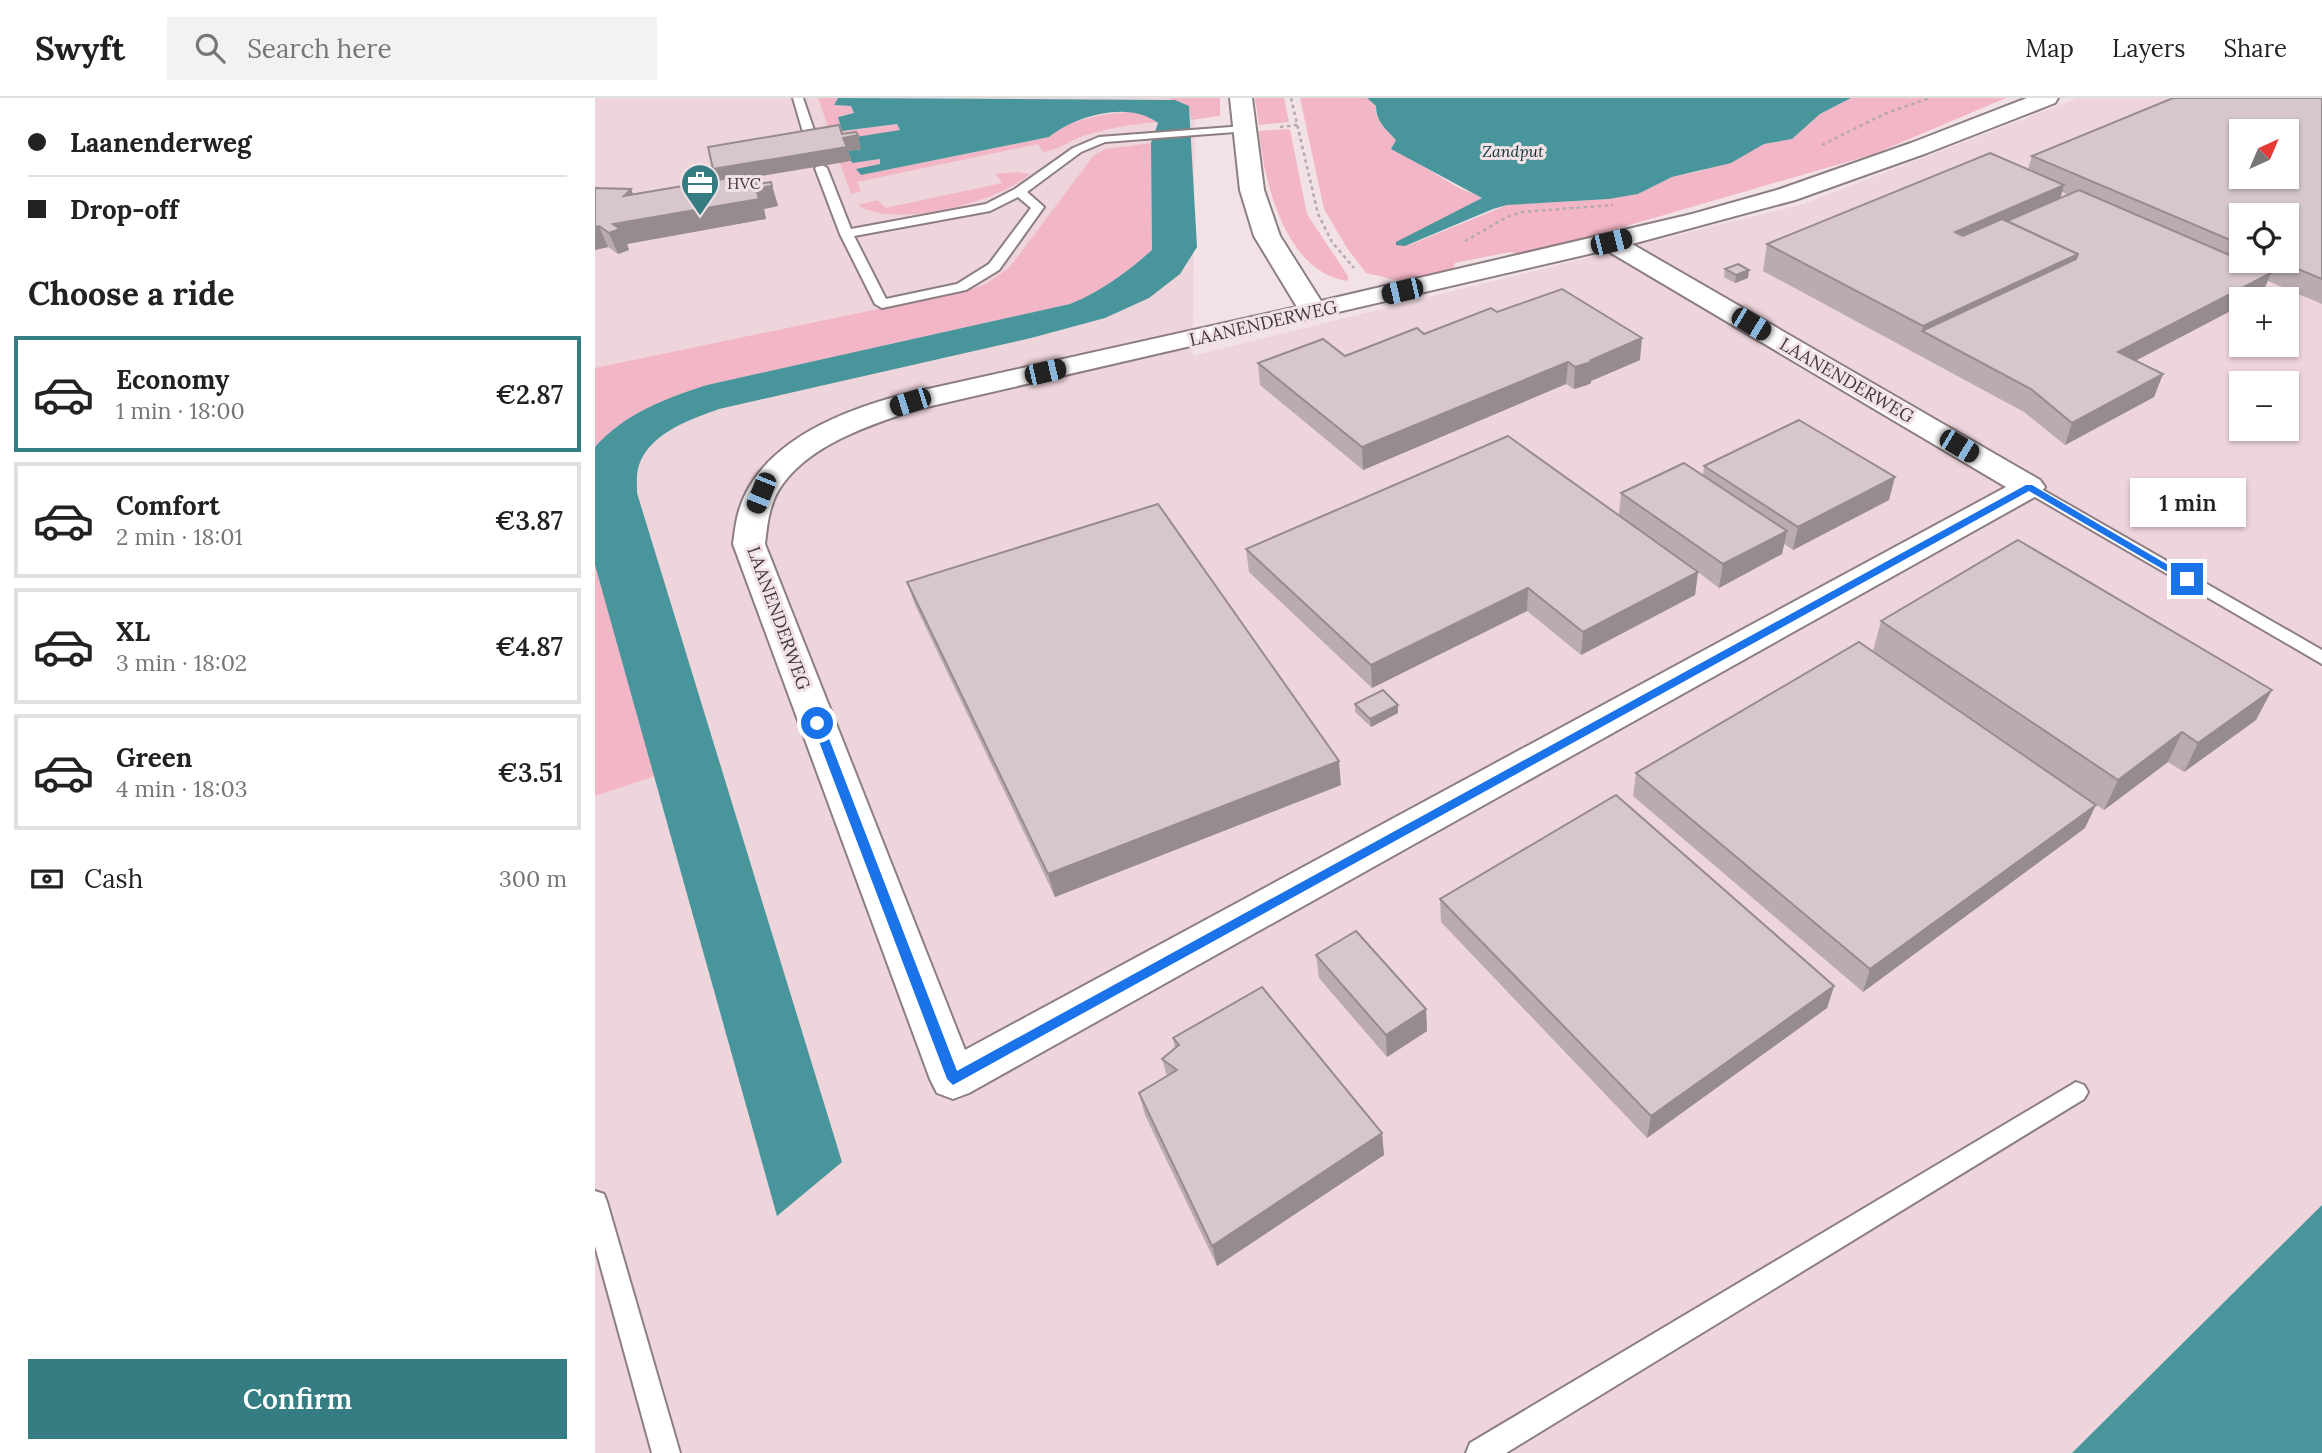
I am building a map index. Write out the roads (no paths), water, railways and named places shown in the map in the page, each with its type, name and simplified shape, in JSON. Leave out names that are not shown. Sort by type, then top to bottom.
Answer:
[{"type":"street","points":[[1241,98],[1252,190],[1267,236],[1313,311]]},
{"type":"street","name":"LAANENDERWEG","points":[[2029,487],[953,1079],[749,544],[753,515],[761,493],[774,474],[832,432],[869,415],[910,402],[1611,242],[1786,195],[1919,148],[2047,98]]},
{"type":"street","name":"LAANENDERWEG","points":[[1611,242],[2029,487]]},
{"type":"lane","points":[[797,98],[811,139]]},
{"type":"lane","points":[[846,234],[990,207],[1019,192],[1077,150],[1103,139],[1244,129]]},
{"type":"lane","points":[[821,168],[846,234],[882,304],[961,287],[994,267],[1038,207],[1019,192]]},
{"type":"lane","points":[[2029,487],[2322,658]]},
{"type":"lane","points":[[1480,1453],[2076,1092]]},
{"type":"lane","points":[[595,1202],[666,1453]]},
{"type":"water","points":[[838,98],[1175,100],[1189,106],[1197,247],[1180,274],[1149,298],[1105,318],[1031,338],[719,409],[684,423],[662,436],[644,454],[639,465],[637,493],[842,1162],[777,1216],[595,565],[595,447],[606,435],[632,416],[707,385],[1070,304],[1113,281],[1152,250],[1151,143],[1158,123],[1146,116],[1118,112],[1087,117],[1049,137],[861,175],[856,169],[880,164],[880,159],[852,163],[847,151],[861,149],[843,139],[900,130],[897,124],[842,131],[838,117],[854,113],[851,106],[834,105]]},
{"type":"water","name":"Zandput","points":[[1367,98],[1851,98],[1820,114],[1792,139],[1764,144],[1731,163],[1672,177],[1638,194],[1609,199],[1507,205],[1405,246],[1396,245],[1396,242],[1482,198],[1391,149],[1396,140],[1380,121],[1376,106]]},
{"type":"water","points":[[2322,1205],[2322,1453],[2072,1453]]},
{"type":"place","name":"HVC","points":[[700,217]]}]
